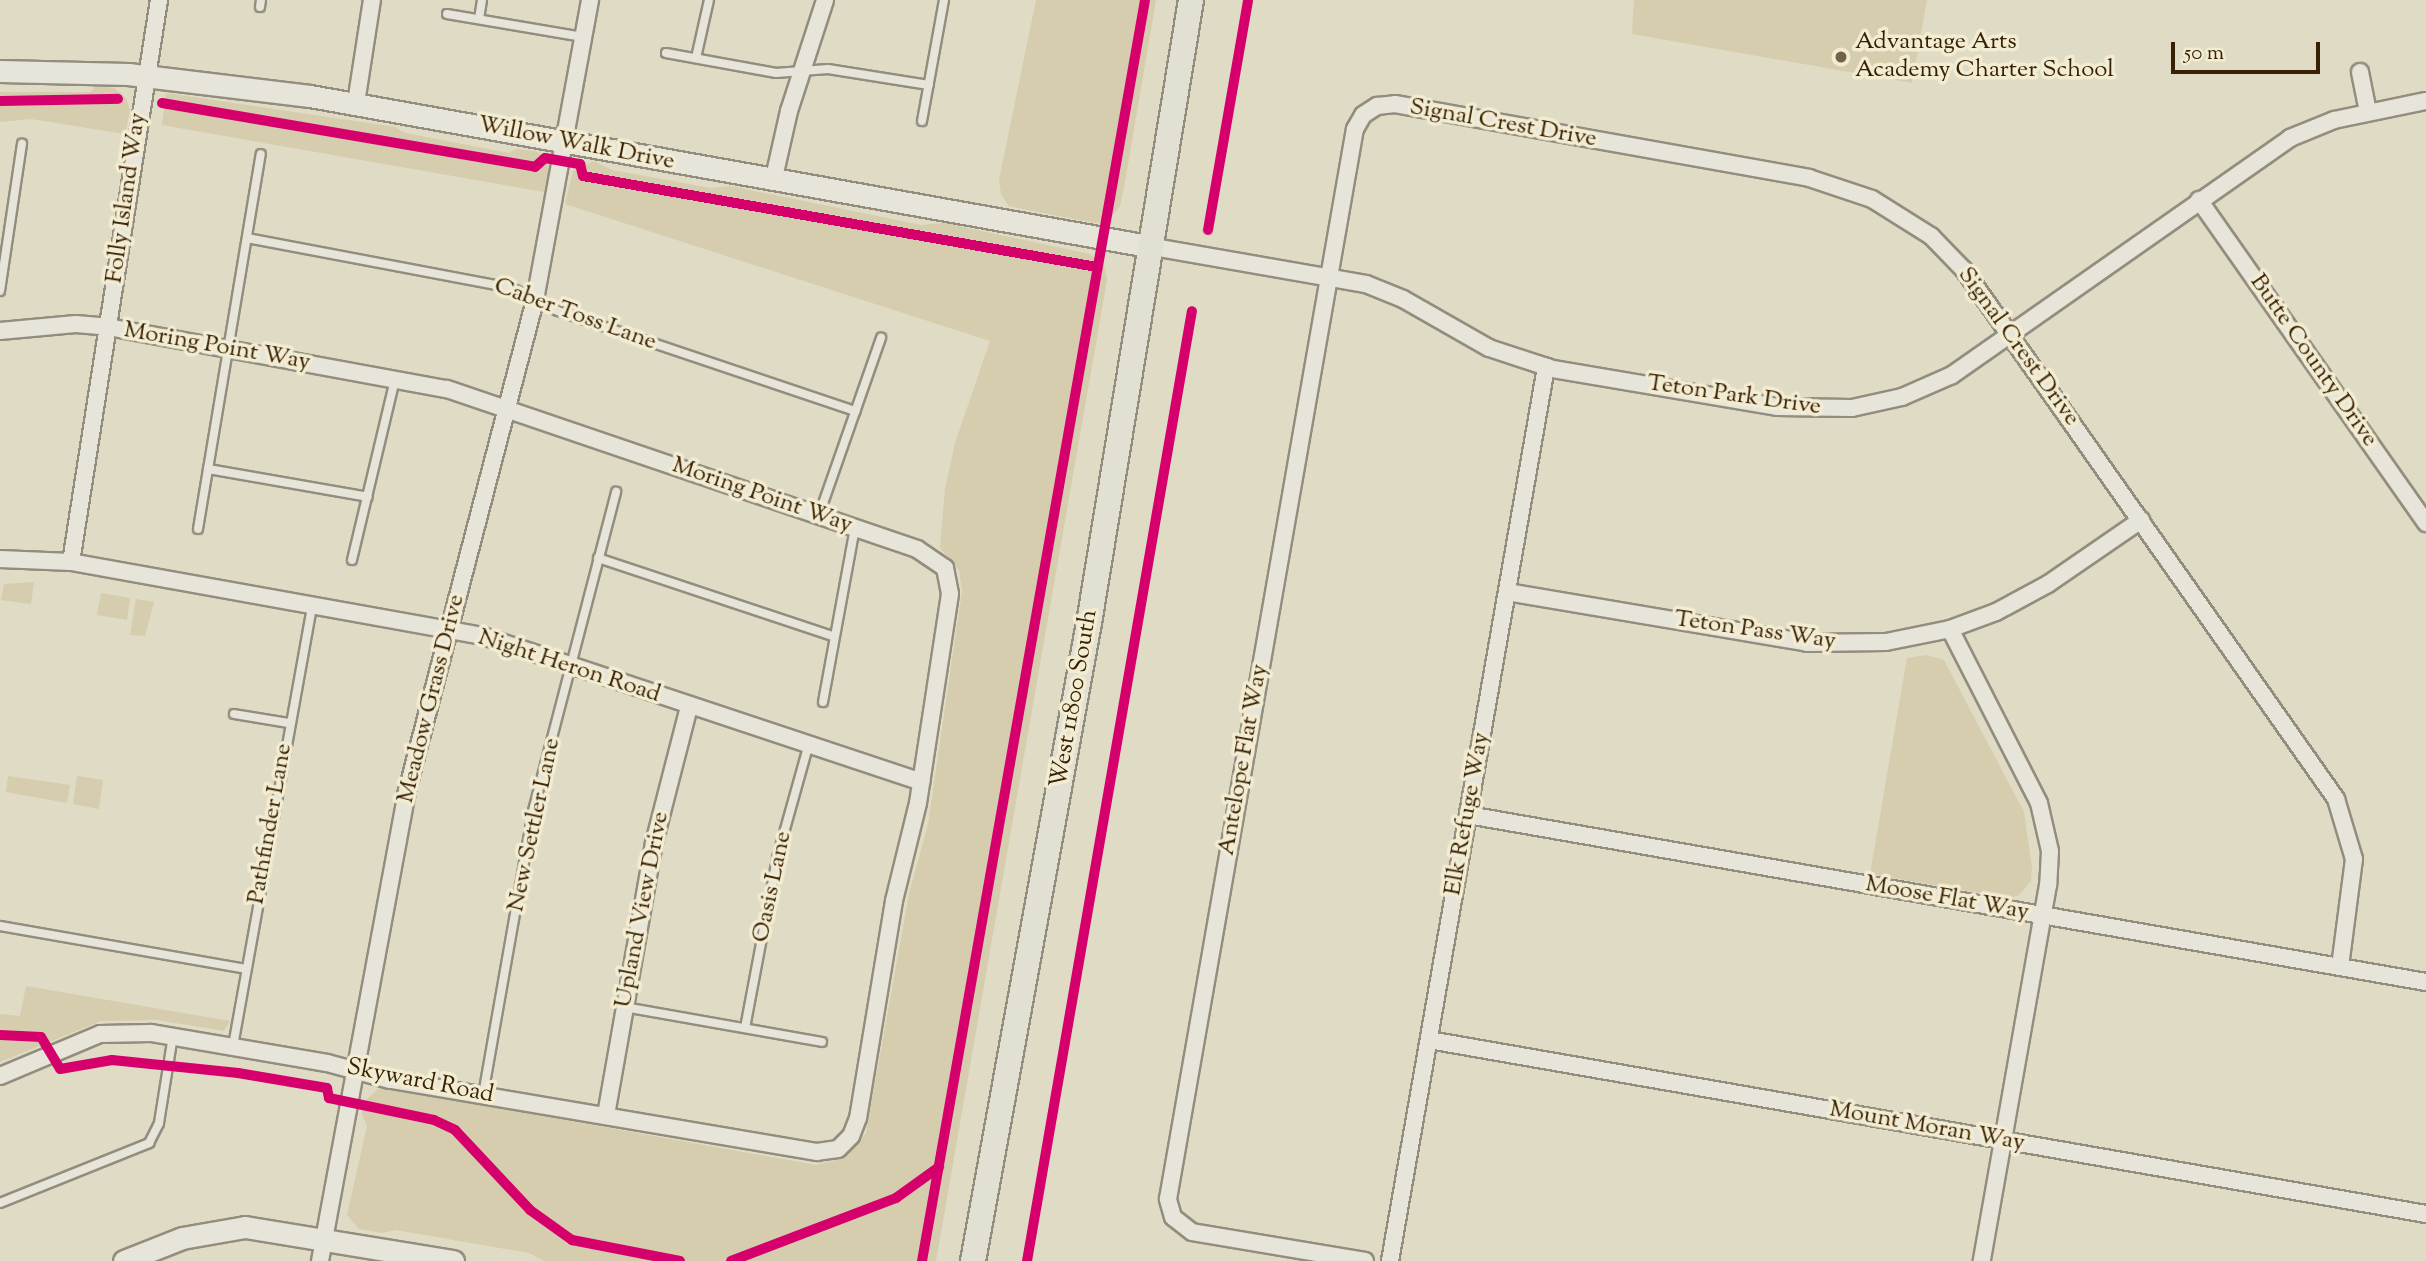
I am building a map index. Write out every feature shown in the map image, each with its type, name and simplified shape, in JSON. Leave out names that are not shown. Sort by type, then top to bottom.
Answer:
[{"type":"main road","name":"West 11800 South","points":[[973,1261],[1086,636],[1148,246],[1191,0]]},
{"type":"street","name":"Folly Island Way","points":[[71,562],[159,0]]},
{"type":"street","points":[[356,103],[371,0]]},
{"type":"street","name":"Meadow Grass Drive","points":[[320,1261],[357,1071],[405,795],[535,300],[590,0]]},
{"type":"street","points":[[774,182],[789,111],[825,0]]},
{"type":"street","name":"Willow Walk Drive","points":[[0,71],[145,76],[356,103],[774,182],[1148,246]]},
{"type":"street","points":[[2360,72],[2368,112]]},
{"type":"street","name":"Teton Park Drive","points":[[1148,246],[1329,276],[1384,290],[1489,348],[1546,367],[1777,407],[1839,409],[1876,404],[1927,387],[2010,334],[2290,138],[2368,112],[2426,101]]},
{"type":"street","name":"Signal Crest Drive","points":[[1369,110],[1395,104],[1809,178],[1852,190],[1892,209],[1940,244],[1964,270],[2010,334],[2336,799],[2354,859],[2340,967]]},
{"type":"street","name":"Antelope Flat Way","points":[[1365,1261],[1192,1232],[1173,1217],[1168,1199],[1355,129],[1369,110]]},
{"type":"street","name":"Butte County Drive","points":[[2199,200],[2426,523]]},
{"type":"street","name":"Moring Point Way","points":[[0,331],[76,324],[108,327],[447,389],[917,549],[940,562],[949,580],[921,782],[894,901],[858,1118],[846,1144]]},
{"type":"street","name":"Elk Refuge Way","points":[[1390,1261],[1546,367]]},
{"type":"street","name":"Teton Pass Way","points":[[1507,592],[1807,643],[1886,642],[1950,629],[1996,612],[2048,584],[2141,520]]},
{"type":"street","name":"Night Heron Road","points":[[0,559],[71,562],[449,629],[921,782]]},
{"type":"street","points":[[1950,629],[2039,803],[2050,851],[2043,915],[1982,1261]]},
{"type":"street","name":"Upland View Drive","points":[[606,1115],[654,843],[689,707]]},
{"type":"street","name":"Moose Flat Way","points":[[1468,815],[2426,982]]},
{"type":"street","name":"Skyward Road","points":[[0,1076],[100,1034],[124,1031],[233,1046],[483,1095],[817,1152],[846,1144]]},
{"type":"street","name":"Mount Moran Way","points":[[1429,1040],[2426,1214]]},
{"type":"street","points":[[124,1261],[182,1238],[233,1228],[324,1238],[453,1261]]},
{"type":"lane","points":[[478,19],[482,0]]},
{"type":"lane","points":[[696,58],[709,0]]},
{"type":"lane","points":[[922,121],[944,0]]},
{"type":"lane","points":[[447,14],[583,37]]},
{"type":"lane","points":[[666,52],[776,73],[828,69],[929,85]]},
{"type":"lane","points":[[0,290],[22,144]]},
{"type":"lane","points":[[198,529],[261,154]]},
{"type":"lane","points":[[0,223],[10,222]]},
{"type":"lane","name":"Caber Toss Lane","points":[[247,238],[512,288],[535,300],[856,411]]},
{"type":"lane","points":[[819,515],[881,338]]},
{"type":"lane","points":[[352,560],[395,379]]},
{"type":"lane","points":[[208,469],[368,497]]},
{"type":"lane","name":"New Settler Lane","points":[[483,1095],[533,811],[616,492]]},
{"type":"lane","points":[[823,702],[832,636],[855,528]]},
{"type":"lane","points":[[598,558],[832,636]]},
{"type":"lane","name":"Pathfinder Lane","points":[[233,1046],[312,603]]},
{"type":"lane","points":[[234,714],[289,723]]},
{"type":"lane","name":"Oasis Lane","points":[[745,1028],[777,858],[808,747]]},
{"type":"lane","points":[[0,926],[246,969]]},
{"type":"lane","points":[[624,1007],[822,1042]]},
{"type":"lane","points":[[0,1203],[149,1143],[159,1123],[173,1036]]},
{"type":"shaded area","points":[[1036,0],[1156,0],[1124,188],[1120,206],[1109,220],[1095,223],[1009,206],[1001,194],[999,180]]},
{"type":"shaded area","name":"Advantage Arts Academy Charter School","points":[[1634,0],[1927,0],[1912,83],[1632,34]]},
{"type":"shaded area","points":[[95,86],[114,88],[126,98],[130,110],[125,134],[31,119],[0,122],[0,92],[91,92]]},
{"type":"shaded area","points":[[166,93],[395,127],[405,133],[509,153],[516,149],[536,151],[546,158],[549,169],[544,192],[162,125]]},
{"type":"shaded area","points":[[594,161],[612,170],[711,188],[730,186],[921,225],[944,223],[1090,254],[1105,267],[1107,280],[936,1261],[544,1261],[529,1253],[396,1230],[382,1233],[359,1229],[347,1215],[367,1126],[362,1114],[364,1102],[380,1087],[816,1165],[845,1158],[866,1133],[909,894],[928,824],[962,591],[959,570],[940,548],[945,489],[955,443],[990,341],[565,204],[573,171]]},
{"type":"shaded area","points":[[34,582],[31,604],[1,600],[4,584]]},
{"type":"shaded area","points":[[101,593],[130,598],[127,620],[97,615]]},
{"type":"shaded area","points":[[136,599],[154,602],[145,636],[130,635]]},
{"type":"shaded area","points":[[1926,655],[1944,660],[2024,812],[2032,868],[2031,881],[2019,895],[2010,898],[1870,874],[1907,658]]},
{"type":"shaded area","points":[[8,776],[70,785],[67,803],[6,792]]},
{"type":"shaded area","points":[[77,776],[103,780],[99,809],[73,804]]},
{"type":"shaded area","points":[[26,986],[230,1021],[224,1031],[157,1020],[101,1021],[0,1062],[0,1014],[20,1016]]},
{"type":"cycle path","points":[[922,1261],[1145,0]]},
{"type":"cycle path","points":[[1208,230],[1248,0]]},
{"type":"cycle path","points":[[0,101],[118,99]]},
{"type":"cycle path","points":[[162,103],[535,167],[545,158],[580,164],[583,176],[1097,267]]},
{"type":"cycle path","points":[[1027,1261],[1192,311]]},
{"type":"cycle path","points":[[0,1035],[41,1037],[60,1069],[112,1060],[238,1073],[327,1088],[329,1098],[434,1120],[455,1130],[530,1210],[572,1240],[680,1261]]},
{"type":"cycle path","points":[[731,1261],[896,1198],[939,1167]]},
{"type":"place","name":"Advantage Arts Academy Charter School","points":[[1841,57]]}]
